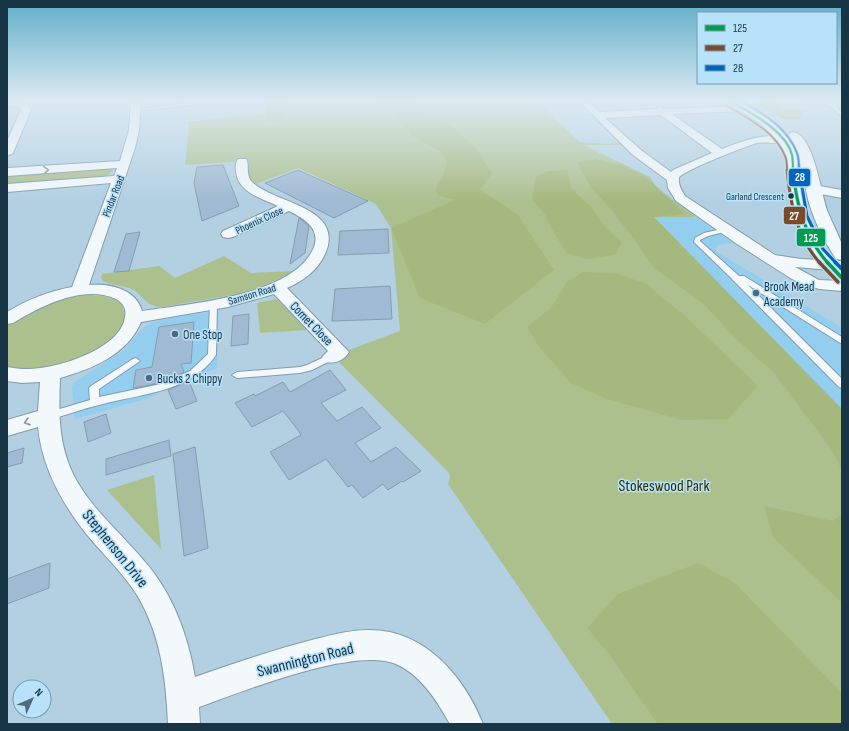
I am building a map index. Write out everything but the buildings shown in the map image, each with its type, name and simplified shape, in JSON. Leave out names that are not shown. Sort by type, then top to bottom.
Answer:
[{"type":"main road","points":[[778,134],[784,140],[792,155],[794,182],[801,218],[833,260],[842,278]]},
{"type":"main road","points":[[792,134],[798,140],[806,152],[813,187],[821,217],[827,231],[833,260]]},
{"type":"main road","points":[[794,182],[813,187]]},
{"type":"street","points":[[7,153],[15,134]]},
{"type":"street","name":"Pindar Road","points":[[79,290],[125,164],[133,134]]},
{"type":"street","points":[[619,134],[662,172],[673,179]]},
{"type":"street","points":[[694,134],[720,153]]},
{"type":"street","points":[[784,140],[758,139],[720,153],[677,172],[673,179],[674,188],[680,198],[768,258],[799,270],[806,281],[832,286],[842,286]]},
{"type":"street","name":"Samson Road","points":[[134,318],[240,299],[277,287],[298,275],[310,265],[317,256],[322,244],[322,237],[317,223],[310,216],[253,189],[245,182],[242,175],[242,161]]},
{"type":"street","points":[[7,172],[125,164]]},
{"type":"street","points":[[7,188],[119,179]]},
{"type":"street","points":[[813,187],[842,194]]},
{"type":"street","name":"Phoenix Close","points":[[228,234],[289,206]]},
{"type":"street","points":[[799,270],[833,260]]},
{"type":"street","name":"Comet Close","points":[[277,287],[340,352],[332,357]]},
{"type":"street","points":[[7,319],[22,309],[41,300],[79,290],[102,290],[121,295],[129,301],[134,309],[134,318],[128,331],[116,344],[97,357],[74,368],[50,374],[30,377],[7,374]]},
{"type":"street","name":"Stephenson Drive","points":[[50,374],[48,416],[50,436],[56,460],[66,481],[93,523],[131,566],[151,592],[166,622],[175,657],[183,711]]},
{"type":"street","points":[[7,428],[48,416]]},
{"type":"street","name":"Swannington Road","points":[[183,711],[272,665],[339,648],[362,645],[387,646],[408,654],[426,665],[442,682],[455,700],[467,724]]},
{"type":"lane","points":[[726,230],[701,236],[697,239],[697,242],[728,270],[842,385]]},
{"type":"lane","points":[[728,270],[842,341]]},
{"type":"lane","points":[[48,416],[95,402],[163,387],[193,373],[212,354],[213,304]]},
{"type":"lane","points":[[237,375],[300,370],[309,368],[332,357]]},
{"type":"lane","points":[[95,402],[94,388],[136,361]]},
{"type":"shaded area","name":"Brook Mead Academy","points":[[654,216],[696,217],[734,243],[717,245],[716,251],[842,328],[842,412]]},
{"type":"shaded area","points":[[219,310],[217,368],[146,399],[75,419],[72,386],[76,381],[123,351],[144,327],[165,319]]},
{"type":"green space","name":"Stokeswood Park","points":[[188,134],[571,134],[579,142],[608,144],[621,143],[623,145],[583,145],[650,177],[656,187],[696,217],[654,217],[842,412],[842,724],[612,724],[448,484],[450,477],[449,473],[333,356],[400,331],[391,228],[376,204],[298,168],[256,184],[250,178],[247,161],[185,165]]},
{"type":"green space","points":[[460,134],[476,148],[492,173],[480,190],[518,215],[554,270],[485,324],[420,298],[391,228],[455,200],[439,196],[435,190],[444,173],[447,161],[440,151],[411,135]]},
{"type":"green space","points":[[597,159],[628,168],[645,177],[685,214],[654,217],[842,409],[842,470],[829,446],[774,373],[733,336],[704,304],[654,268],[634,239],[608,206],[591,188],[577,162]]},
{"type":"green space","points":[[110,168],[112,171],[108,175],[100,178],[7,185],[7,176]]},
{"type":"green space","points":[[567,170],[571,188],[592,208],[606,228],[622,242],[615,255],[587,259],[567,253],[554,233],[544,213],[532,199],[536,177],[548,171]]},
{"type":"green space","points":[[224,256],[251,273],[294,271],[272,283],[243,293],[162,307],[151,305],[129,288],[104,282],[101,278],[102,274],[159,266],[175,278]]},
{"type":"green space","points":[[583,272],[619,274],[646,284],[685,316],[758,386],[728,419],[682,420],[607,399],[571,383],[537,344],[527,327],[551,308],[567,282]]},
{"type":"green space","points":[[88,295],[114,299],[122,305],[126,315],[122,328],[111,341],[71,364],[23,371],[7,367],[8,325],[26,313],[46,304],[66,298]]},
{"type":"green space","points":[[277,299],[307,330],[260,333],[257,303]]},
{"type":"green space","points":[[154,475],[161,549],[107,490]]},
{"type":"green space","points":[[764,506],[833,521],[842,514],[842,603],[773,537]]},
{"type":"green space","points":[[698,563],[735,583],[842,693],[842,724],[658,724],[608,653],[587,628],[618,594]]},
{"type":"transit line","name":"27","points":[[769,134],[779,144],[786,157],[788,183],[795,220],[813,255],[838,282]]},
{"type":"transit line","name":"125","points":[[778,134],[784,140],[792,155],[794,182],[801,218],[818,252],[842,278]]},
{"type":"transit line","name":"28","points":[[786,134],[798,154],[800,181],[807,216],[823,249],[842,269]]},
{"type":"place","name":"Garland Crescent","points":[[791,196]]},
{"type":"place","name":"Brook Mead Academy","points":[[756,293]]},
{"type":"place","name":"One Stop","points":[[175,334]]},
{"type":"place","name":"Bucks 2 Chippy","points":[[149,378]]}]
